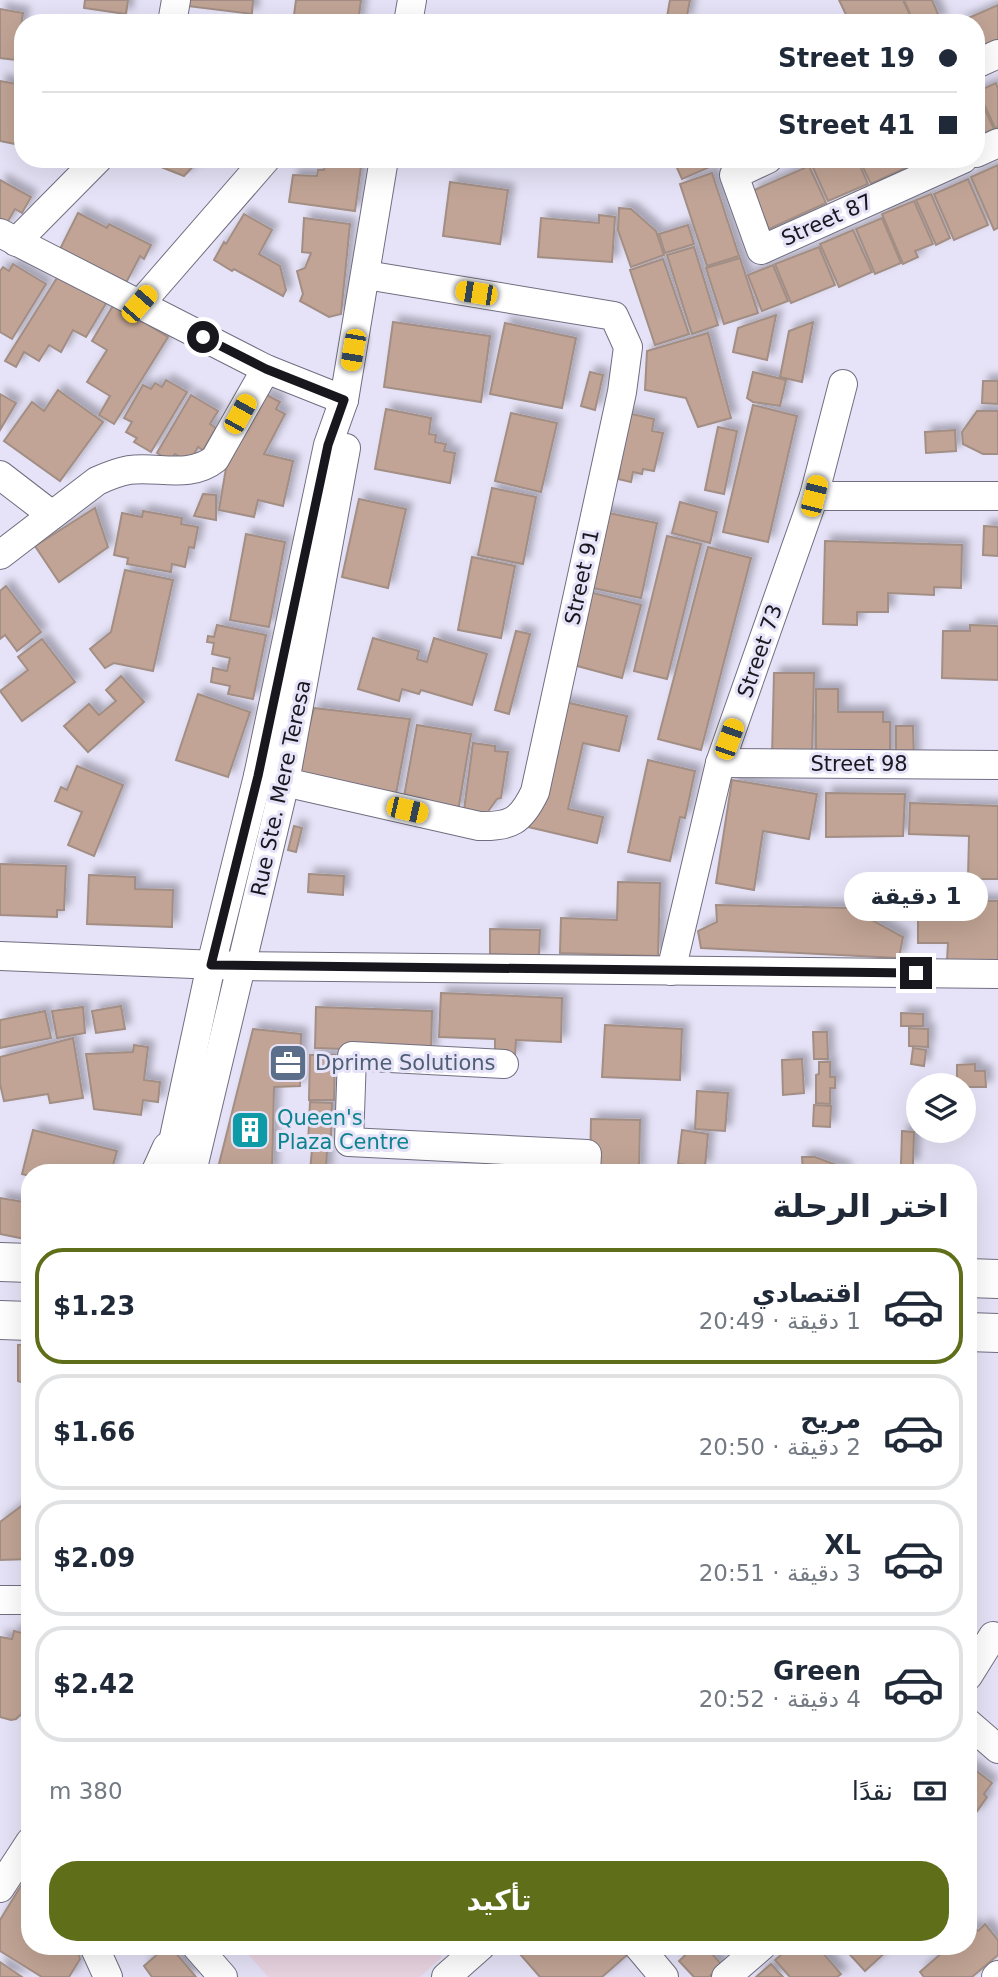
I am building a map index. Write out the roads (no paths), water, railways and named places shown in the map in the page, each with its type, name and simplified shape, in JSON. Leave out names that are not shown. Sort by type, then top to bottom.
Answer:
[{"type":"highway","points":[[0,1262],[21,1263]]},
{"type":"highway","points":[[977,1278],[998,1279]]},
{"type":"highway","points":[[0,1320],[21,1321]]},
{"type":"highway","points":[[977,1332],[998,1333]]},
{"type":"street","points":[[88,168],[8,237],[266,369],[344,400]]},
{"type":"street","points":[[139,304],[258,168]]},
{"type":"street","name":"Rue Ste. Mere Teresa","points":[[174,1164],[211,965],[258,776],[328,445],[344,400],[383,168]]},
{"type":"street","name":"Street 87","points":[[749,168],[734,175],[761,250],[943,168]]},
{"type":"street","name":"Street 91","points":[[258,776],[479,826],[499,827],[517,820],[527,809],[535,792],[622,392],[628,347],[614,316],[366,275]]},
{"type":"street","points":[[0,555],[97,481],[114,473],[204,468],[215,460],[266,369]]},
{"type":"street","name":"Street 73","points":[[671,971],[720,764],[814,496],[843,384]]},
{"type":"street","name":"Rue Ste. Mere Teresa","points":[[174,1164],[242,966],[285,782],[346,446],[344,400]]},
{"type":"street","points":[[0,475],[52,515]]},
{"type":"street","points":[[814,496],[998,496]]},
{"type":"street","name":"Street 98","points":[[720,764],[998,765]]},
{"type":"street","points":[[0,956],[242,966],[998,974]]},
{"type":"street","points":[[504,1064],[352,1056],[349,1142],[587,1154],[586,1164]]},
{"type":"street","points":[[0,1600],[21,1600]]},
{"type":"street","points":[[977,1656],[986,1636]]},
{"type":"street","points":[[977,1731],[998,1749]]},
{"type":"street","points":[[0,1888],[21,1856]]},
{"type":"street","points":[[204,1955],[223,1977]]},
{"type":"street","points":[[646,1955],[664,1977]]},
{"type":"street","points":[[726,1977],[752,1955]]},
{"type":"place","name":"Dprime Solutions","points":[[288,1063]]},
{"type":"place","name":"Queen's Plaza Centre","points":[[250,1130]]}]
